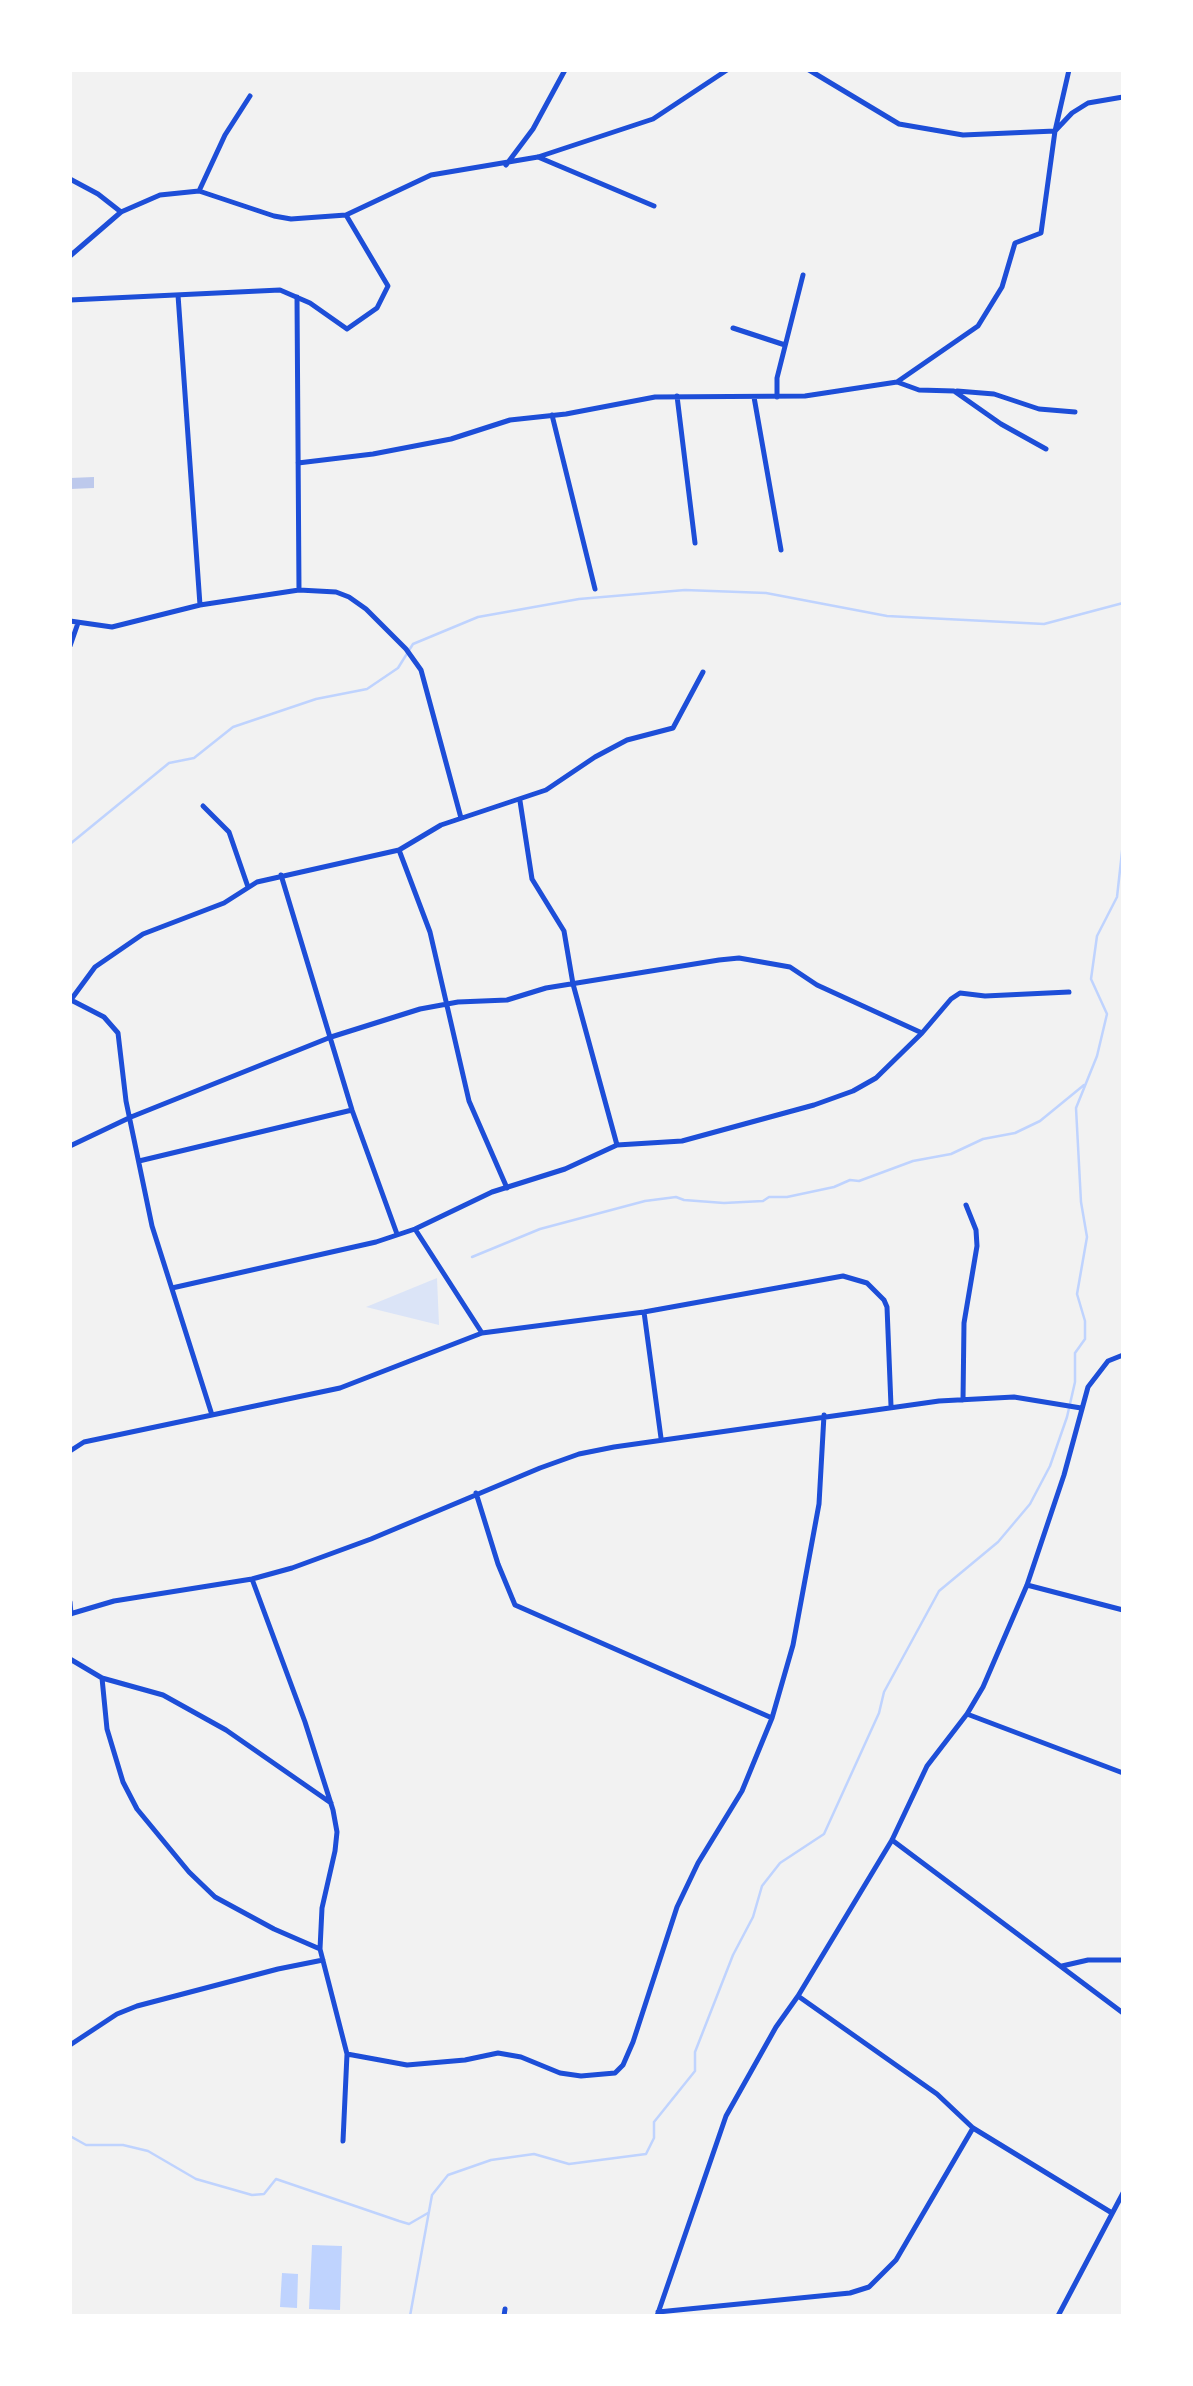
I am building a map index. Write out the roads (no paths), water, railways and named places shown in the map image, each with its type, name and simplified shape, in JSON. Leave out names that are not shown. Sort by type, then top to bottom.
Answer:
[{"type":"street","points":[[506,165],[533,130],[565,70]]},
{"type":"street","points":[[70,256],[121,212],[160,195],[199,191],[291,219],[346,215],[431,175],[506,165],[653,120],[727,70]]},
{"type":"street","points":[[809,70],[899,124],[962,135],[1055,131],[1072,113],[1088,103],[1123,97]]},
{"type":"street","points":[[298,463],[373,454],[451,439],[510,420],[677,396],[777,397],[835,393],[897,382],[978,326],[996,300],[1014,243],[1023,243],[1041,233],[1055,131],[1069,70]]},
{"type":"street","points":[[199,191],[225,135],[250,96]]},
{"type":"street","points":[[538,157],[654,206]]},
{"type":"street","points":[[70,179],[98,194],[121,212]]},
{"type":"street","points":[[70,300],[280,290],[297,296],[347,329],[377,308],[388,292],[386,281],[346,215]]},
{"type":"street","points":[[777,397],[777,378],[803,275]]},
{"type":"street","points":[[178,295],[200,605]]},
{"type":"street","points":[[297,296],[299,590]]},
{"type":"street","points":[[733,328],[785,345]]},
{"type":"street","points":[[897,382],[919,390],[994,394],[1040,409],[1075,412]]},
{"type":"street","points":[[954,391],[1001,425],[1046,449]]},
{"type":"street","points":[[677,396],[695,543]]},
{"type":"street","points":[[754,397],[781,550]]},
{"type":"street","points":[[552,415],[595,589]]},
{"type":"street","points":[[70,621],[112,626],[200,605],[299,590],[336,592],[349,597],[366,609],[421,670],[461,818]]},
{"type":"street","points":[[70,646],[78,623]]},
{"type":"street","points":[[212,1415],[152,1226],[138,1161],[118,1033],[104,1017],[71,1000],[95,967],[143,934],[224,903],[248,887],[281,874],[399,850],[429,832],[461,818],[520,801],[546,790],[595,757],[627,740],[673,727],[703,671]]},
{"type":"street","points":[[520,801],[532,879],[564,931],[573,984],[617,1145]]},
{"type":"street","points":[[203,806],[229,832],[248,887]]},
{"type":"street","points":[[399,850],[430,932],[469,1101],[507,1188]]},
{"type":"street","points":[[281,874],[352,1110],[397,1234]]},
{"type":"street","points":[[70,1146],[131,1117],[331,1038],[420,1009],[447,1003],[507,1000],[573,984],[739,957],[773,961],[790,967],[817,985],[922,1033]]},
{"type":"street","points":[[172,1288],[351,1250],[415,1229],[475,1199],[565,1169],[617,1145],[682,1141],[853,1091],[876,1078],[922,1033],[951,999],[960,993],[998,995],[1069,992]]},
{"type":"street","points":[[138,1161],[352,1110]]},
{"type":"street","points":[[963,1400],[964,1324],[977,1246],[976,1230],[967,1205]]},
{"type":"street","points":[[415,1229],[482,1333]]},
{"type":"street","points":[[70,1451],[84,1442],[340,1388],[482,1333],[644,1312],[830,1278],[857,1279],[877,1292],[887,1307],[891,1406]]},
{"type":"street","points":[[644,1312],[661,1438]]},
{"type":"street","points":[[973,2128],[896,2260],[869,2287],[850,2292],[658,2314],[726,2116],[776,2027],[892,1840],[927,1766],[967,1714],[1027,1585],[1064,1475],[1081,1408],[1096,1373],[1108,1361],[1123,1355]]},
{"type":"street","points":[[70,1602],[70,1614],[114,1601],[252,1579],[370,1539],[475,1493],[579,1454],[661,1438],[891,1406],[963,1400],[1014,1397],[1081,1408]]},
{"type":"street","points":[[347,2054],[407,2065],[465,2060],[498,2053],[521,2057],[545,2070],[581,2076],[615,2073],[622,2065],[633,2042],[677,1907],[698,1863],[742,1791],[772,1718],[793,1645],[819,1504],[824,1415]]},
{"type":"street","points":[[475,1493],[498,1564],[516,1605],[772,1718]]},
{"type":"street","points":[[252,1579],[305,1722],[331,1803],[337,1832],[323,1908],[320,1949],[347,2054],[343,2141]]},
{"type":"street","points":[[1027,1585],[1123,1610]]},
{"type":"street","points":[[70,1659],[102,1678],[163,1695],[226,1731],[331,1803]]},
{"type":"street","points":[[102,1678],[107,1729],[123,1782],[137,1809],[188,1872],[215,1897],[274,1929],[320,1949]]},
{"type":"street","points":[[967,1714],[1123,1773]]},
{"type":"street","points":[[892,1840],[1123,2013]]},
{"type":"street","points":[[70,2045],[117,2014],[137,2006],[323,1960]]},
{"type":"street","points":[[1062,1966],[1087,1960],[1123,1960]]},
{"type":"street","points":[[797,1996],[928,2087],[973,2128],[1112,2213]]},
{"type":"street","points":[[1058,2316],[1123,2193]]},
{"type":"water","points":[[312,2245],[342,2246],[340,2310],[309,2309]]},
{"type":"water","points":[[282,2273],[298,2274],[297,2308],[280,2307]]},
{"type":"waterway","points":[[70,844],[169,763],[194,758],[233,727],[316,699],[367,689],[398,668],[413,644],[478,617],[579,599],[685,590],[766,593],[887,616],[1044,624],[1123,603]]},
{"type":"waterway","points":[[410,2316],[432,2195],[448,2175],[491,2160],[534,2154],[569,2164],[646,2154],[654,2138],[654,2122],[695,2071],[695,2052],[733,1955],[753,1917],[762,1886],[780,1863],[824,1834],[879,1713],[884,1692],[939,1591],[998,1542],[1030,1504],[1050,1466],[1067,1417],[1075,1382],[1075,1353],[1085,1339],[1085,1321],[1077,1294],[1087,1237],[1081,1202],[1076,1108],[1097,1056],[1107,1014],[1091,979],[1097,936],[1117,897],[1123,843]]},
{"type":"waterway","points":[[472,1257],[540,1229],[645,1201],[676,1197],[724,1203],[763,1201],[769,1197],[787,1197],[834,1187],[850,1180],[859,1181],[913,1161],[951,1154],[983,1139],[1015,1133],[1040,1121],[1084,1085]]},
{"type":"waterway","points":[[70,2136],[86,2145],[123,2145],[148,2151],[196,2179],[252,2195],[264,2194],[276,2179],[409,2224],[428,2213]]}]
